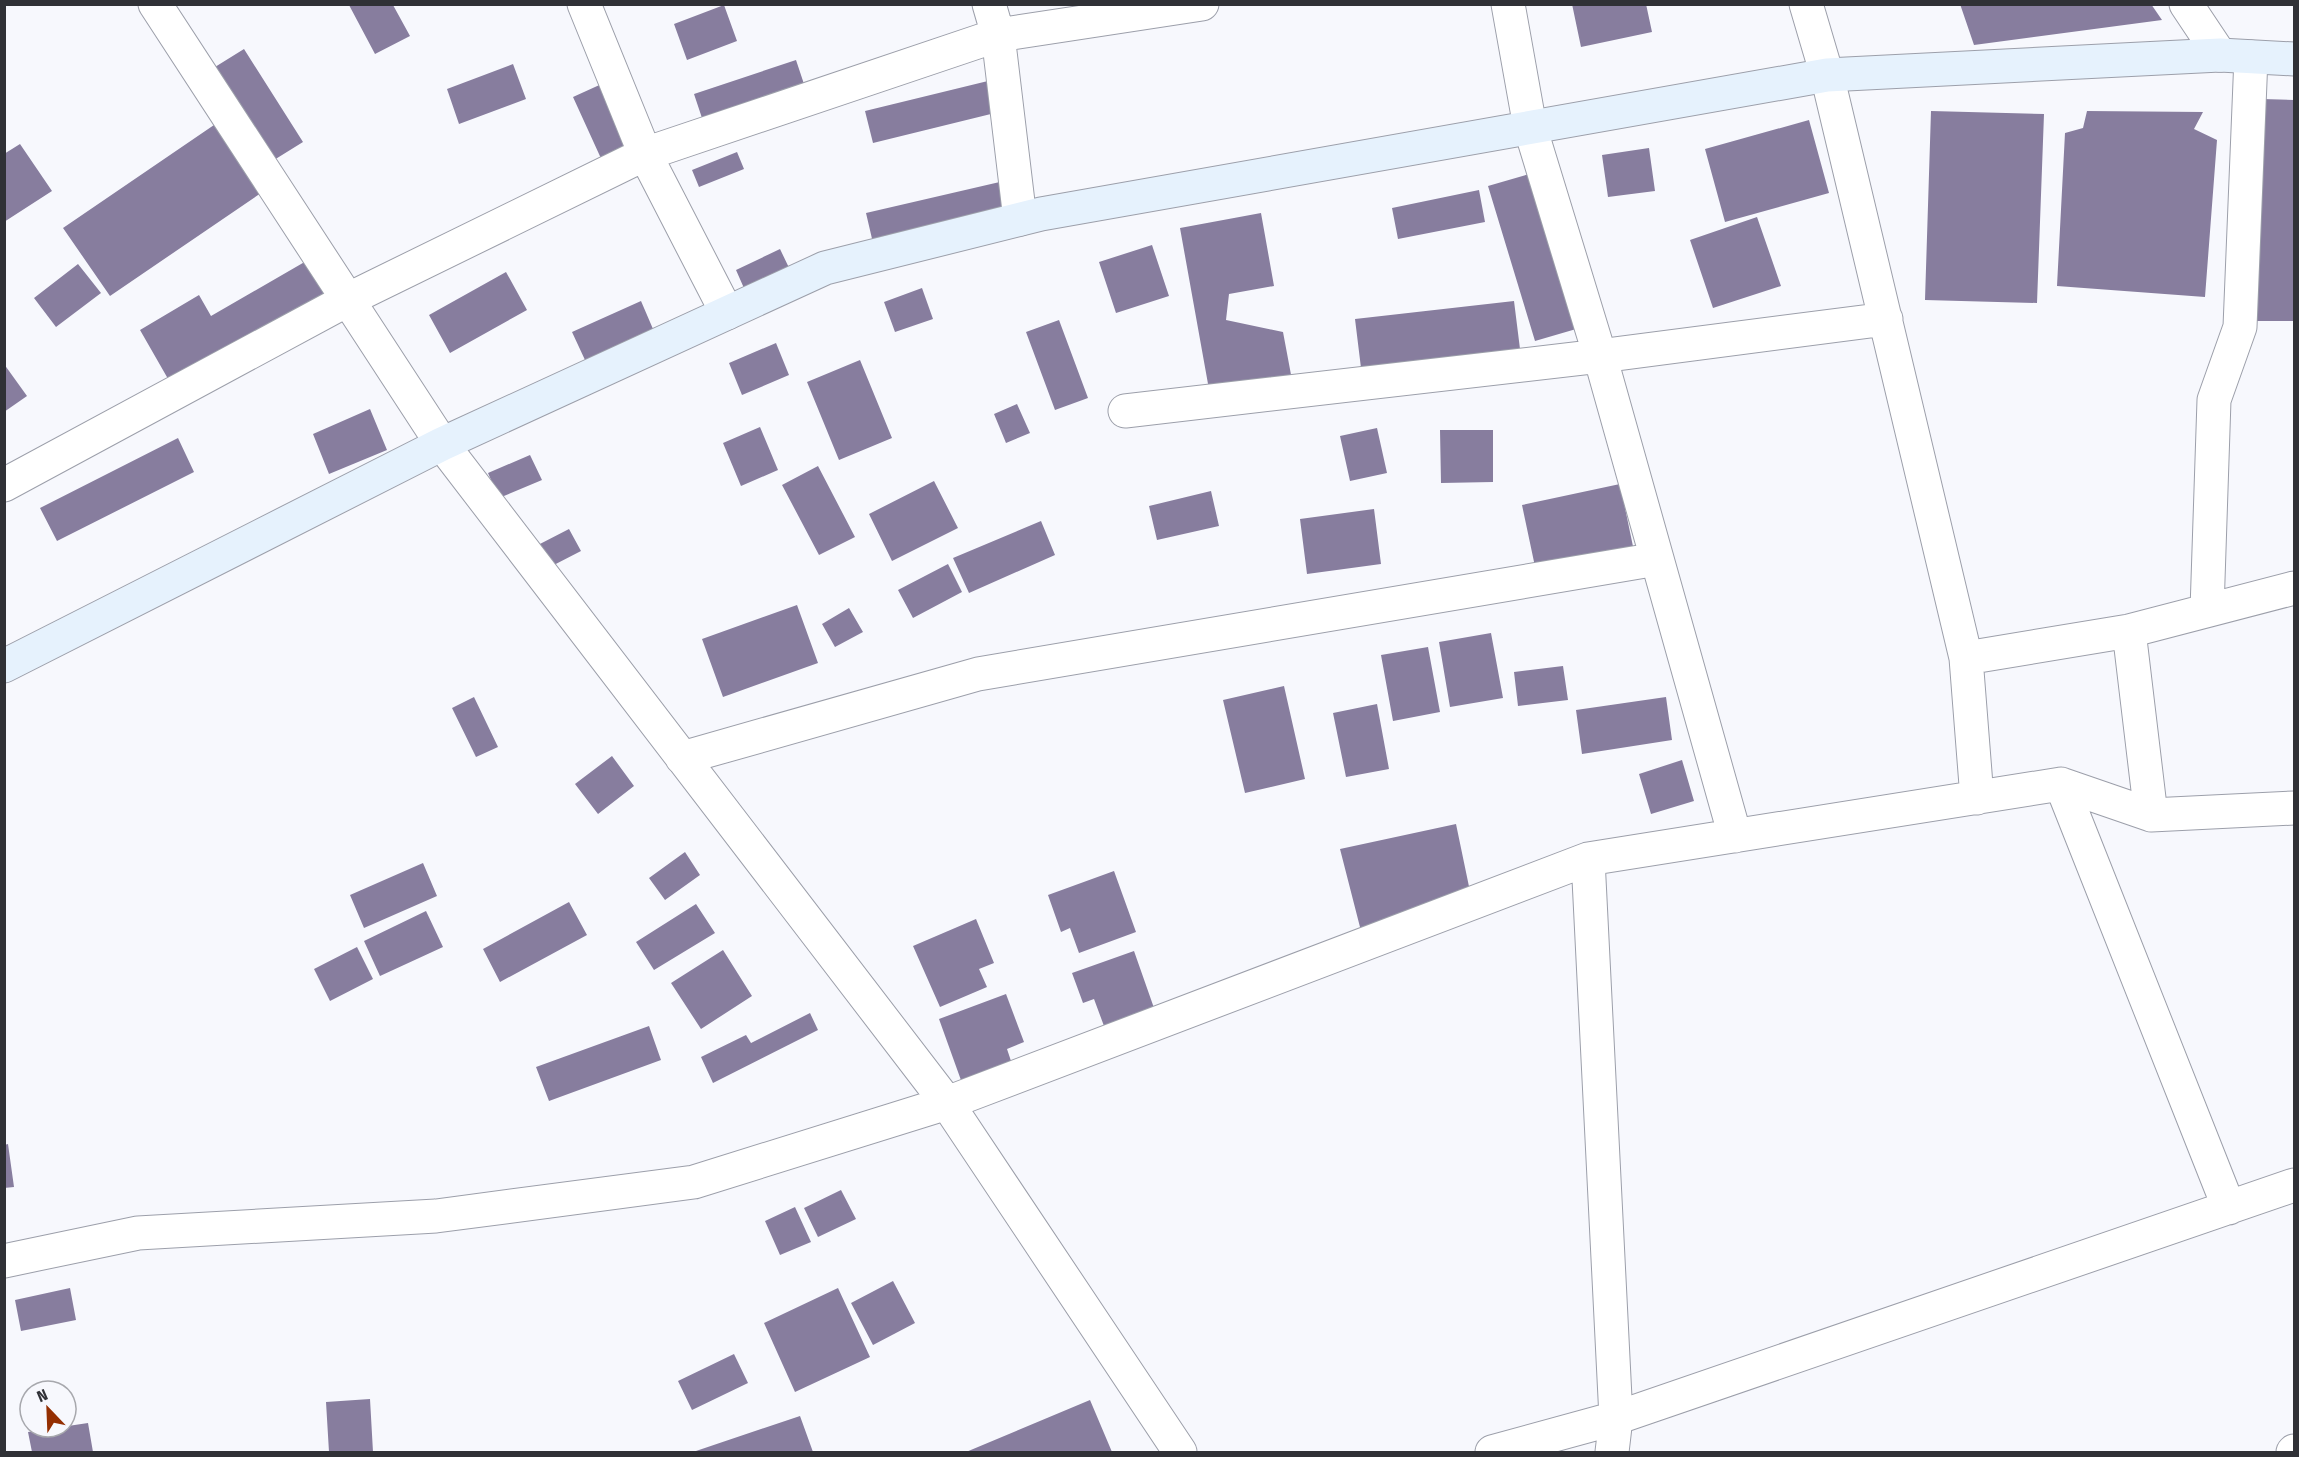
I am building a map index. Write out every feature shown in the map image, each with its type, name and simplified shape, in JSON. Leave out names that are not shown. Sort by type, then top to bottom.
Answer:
[{"type":"street","points":[[155,4],[442,444],[947,1103],[1180,1452]]},
{"type":"street","points":[[584,4],[645,154],[727,313]]},
{"type":"street","points":[[4,485],[347,300],[645,154],[993,20],[1202,4]]},
{"type":"street","points":[[1509,4],[1530,127],[1600,356],[1735,836]]},
{"type":"street","points":[[1806,4],[1827,75],[1966,658],[1977,798]]},
{"type":"street","points":[[2186,4],[2235,56],[2240,327],[2214,400],[2207,610]]},
{"type":"street","points":[[993,20],[1020,219]]},
{"type":"street","points":[[4,666],[442,444],[825,268],[1020,219],[1827,75],[2235,56],[2295,59]]},
{"type":"street","points":[[1125,411],[1600,356],[1886,319]]},
{"type":"street","points":[[682,758],[978,674],[1657,558]]},
{"type":"street","points":[[1966,658],[2129,631],[2295,588]]},
{"type":"street","points":[[2129,631],[2151,815]]},
{"type":"street","points":[[2061,784],[2229,1208]]},
{"type":"street","points":[[4,1261],[138,1233],[436,1216],[694,1182],[947,1103],[1588,859],[2061,784],[2151,815],[2295,808]]},
{"type":"street","points":[[1588,859],[1616,1418],[1612,1452]]},
{"type":"street","points":[[1492,1452],[1616,1418],[2295,1185]]},
{"type":"building","points":[[1572,4],[1646,4],[1652,32],[1581,47]]},
{"type":"building","points":[[1960,4],[2151,4],[2162,20],[1974,45]]},
{"type":"building","points":[[349,5],[393,5],[410,36],[375,54]]},
{"type":"building","points":[[724,5],[737,41],[687,60],[674,24]]},
{"type":"building","points":[[244,49],[303,142],[274,160],[215,67]]},
{"type":"building","points":[[796,60],[806,90],[704,124],[694,94]]},
{"type":"building","points":[[513,64],[526,99],[459,124],[447,89]]},
{"type":"building","points":[[992,80],[999,112],[873,143],[865,111]]},
{"type":"building","points":[[606,82],[637,151],[604,165],[573,97]]},
{"type":"building","points":[[2262,99],[2294,100],[2294,321],[2254,321]]},
{"type":"building","points":[[1931,111],[2044,114],[2037,303],[1925,300]]},
{"type":"building","points":[[2087,111],[2203,112],[2194,129],[2217,140],[2205,297],[2057,286],[2065,133],[2083,128]]},
{"type":"building","points":[[1809,120],[1829,193],[1725,222],[1705,149]]},
{"type":"building","points":[[214,125],[261,193],[110,296],[63,228]]},
{"type":"building","points":[[20,144],[52,191],[4,222],[4,154]]},
{"type":"building","points":[[1649,148],[1655,191],[1608,197],[1602,155]]},
{"type":"building","points":[[737,152],[744,169],[699,187],[692,170]]},
{"type":"building","points":[[1536,172],[1583,327],[1535,341],[1488,186]]},
{"type":"building","points":[[1004,181],[1011,212],[873,243],[866,213]]},
{"type":"building","points":[[1479,190],[1485,222],[1398,239],[1392,208]]},
{"type":"building","points":[[1261,213],[1274,286],[1229,294],[1226,320],[1283,332],[1292,380],[1210,395],[1180,228]]},
{"type":"building","points":[[1757,217],[1781,286],[1713,308],[1690,240]]},
{"type":"building","points":[[1152,245],[1169,296],[1116,313],[1099,262]]},
{"type":"building","points":[[780,249],[792,274],[747,295],[736,270]]},
{"type":"building","points":[[308,260],[335,307],[179,398],[140,330],[199,295],[211,316]]},
{"type":"building","points":[[78,264],[101,293],[56,327],[34,298]]},
{"type":"building","points":[[506,272],[527,310],[450,353],[429,315]]},
{"type":"building","points":[[922,288],[933,319],[895,332],[884,302]]},
{"type":"building","points":[[641,301],[653,329],[585,360],[572,332]]},
{"type":"building","points":[[1514,301],[1520,349],[1361,368],[1355,319]]},
{"type":"building","points":[[1059,320],[1088,398],[1055,410],[1026,332]]},
{"type":"building","points":[[776,343],[789,375],[742,395],[729,363]]},
{"type":"building","points":[[860,360],[892,438],[839,460],[807,382]]},
{"type":"building","points":[[4,364],[27,396],[4,412]]},
{"type":"building","points":[[1017,404],[1030,433],[1006,443],[994,414]]},
{"type":"building","points":[[370,409],[387,450],[329,474],[313,434]]},
{"type":"building","points":[[760,427],[778,470],[741,486],[723,443]]},
{"type":"building","points":[[1377,428],[1387,473],[1350,481],[1340,436]]},
{"type":"building","points":[[1440,430],[1493,430],[1493,482],[1441,483]]},
{"type":"building","points":[[178,438],[194,472],[57,541],[40,508]]},
{"type":"building","points":[[530,455],[542,480],[499,498],[488,473]]},
{"type":"building","points":[[818,466],[855,537],[819,555],[782,485]]},
{"type":"building","points":[[934,481],[958,528],[892,561],[869,514]]},
{"type":"building","points":[[1620,484],[1635,556],[1537,576],[1522,505]]},
{"type":"building","points":[[1211,491],[1219,526],[1157,540],[1149,506]]},
{"type":"building","points":[[1374,509],[1381,564],[1307,574],[1300,519]]},
{"type":"building","points":[[1041,521],[1055,555],[969,593],[953,558]]},
{"type":"building","points":[[569,529],[581,551],[548,568],[536,546]]},
{"type":"building","points":[[948,564],[962,592],[913,618],[898,590]]},
{"type":"building","points":[[797,605],[818,663],[723,697],[702,639]]},
{"type":"building","points":[[849,608],[863,632],[835,647],[822,624]]},
{"type":"building","points":[[1491,633],[1503,698],[1450,707],[1439,642]]},
{"type":"building","points":[[1428,647],[1440,712],[1393,721],[1381,655]]},
{"type":"building","points":[[1563,666],[1568,700],[1518,706],[1514,672]]},
{"type":"building","points":[[1284,686],[1305,779],[1245,793],[1223,700]]},
{"type":"building","points":[[474,697],[498,747],[476,757],[452,708]]},
{"type":"building","points":[[1666,697],[1672,740],[1582,754],[1576,710]]},
{"type":"building","points":[[1377,704],[1389,769],[1346,777],[1333,713]]},
{"type":"building","points":[[612,756],[634,786],[598,814],[575,784]]},
{"type":"building","points":[[1682,760],[1694,801],[1651,814],[1639,774]]},
{"type":"building","points":[[1456,824],[1472,901],[1361,931],[1340,849]]},
{"type":"building","points":[[685,852],[700,875],[665,900],[649,878]]},
{"type":"building","points":[[423,863],[437,896],[364,928],[350,895]]},
{"type":"building","points":[[1114,871],[1136,932],[1079,953],[1070,928],[1061,932],[1048,895]]},
{"type":"building","points":[[569,902],[587,935],[500,982],[483,949]]},
{"type":"building","points":[[696,904],[715,933],[654,970],[636,942]]},
{"type":"building","points":[[426,911],[443,947],[380,976],[364,941]]},
{"type":"building","points":[[976,919],[994,963],[979,969],[987,987],[940,1007],[913,946]]},
{"type":"building","points":[[357,947],[373,979],[330,1001],[314,969]]},
{"type":"building","points":[[723,950],[752,996],[701,1029],[671,983]]},
{"type":"building","points":[[1134,951],[1154,1008],[1104,1026],[1094,999],[1083,1003],[1072,973]]},
{"type":"building","points":[[1006,994],[1024,1042],[1007,1049],[1012,1064],[962,1083],[939,1019]]},
{"type":"building","points":[[810,1013],[818,1030],[713,1083],[701,1057],[746,1035],[751,1043]]},
{"type":"building","points":[[649,1026],[661,1060],[549,1101],[536,1067]]},
{"type":"building","points":[[8,1144],[14,1187],[4,1188],[4,1145]]},
{"type":"building","points":[[841,1190],[856,1219],[818,1237],[804,1208]]},
{"type":"building","points":[[795,1207],[811,1242],[780,1255],[765,1221]]},
{"type":"building","points":[[893,1281],[915,1323],[873,1345],[851,1303]]},
{"type":"building","points":[[70,1288],[76,1320],[21,1331],[15,1300]]},
{"type":"building","points":[[838,1288],[870,1357],[795,1392],[764,1323]]},
{"type":"building","points":[[734,1354],[748,1383],[692,1410],[678,1381]]},
{"type":"building","points":[[370,1399],[373,1452],[329,1452],[326,1402]]},
{"type":"building","points":[[1090,1400],[1112,1452],[966,1452]]},
{"type":"building","points":[[800,1416],[813,1452],[693,1452]]},
{"type":"building","points":[[88,1423],[93,1452],[32,1452],[29,1439],[78,1439],[78,1424]]}]
